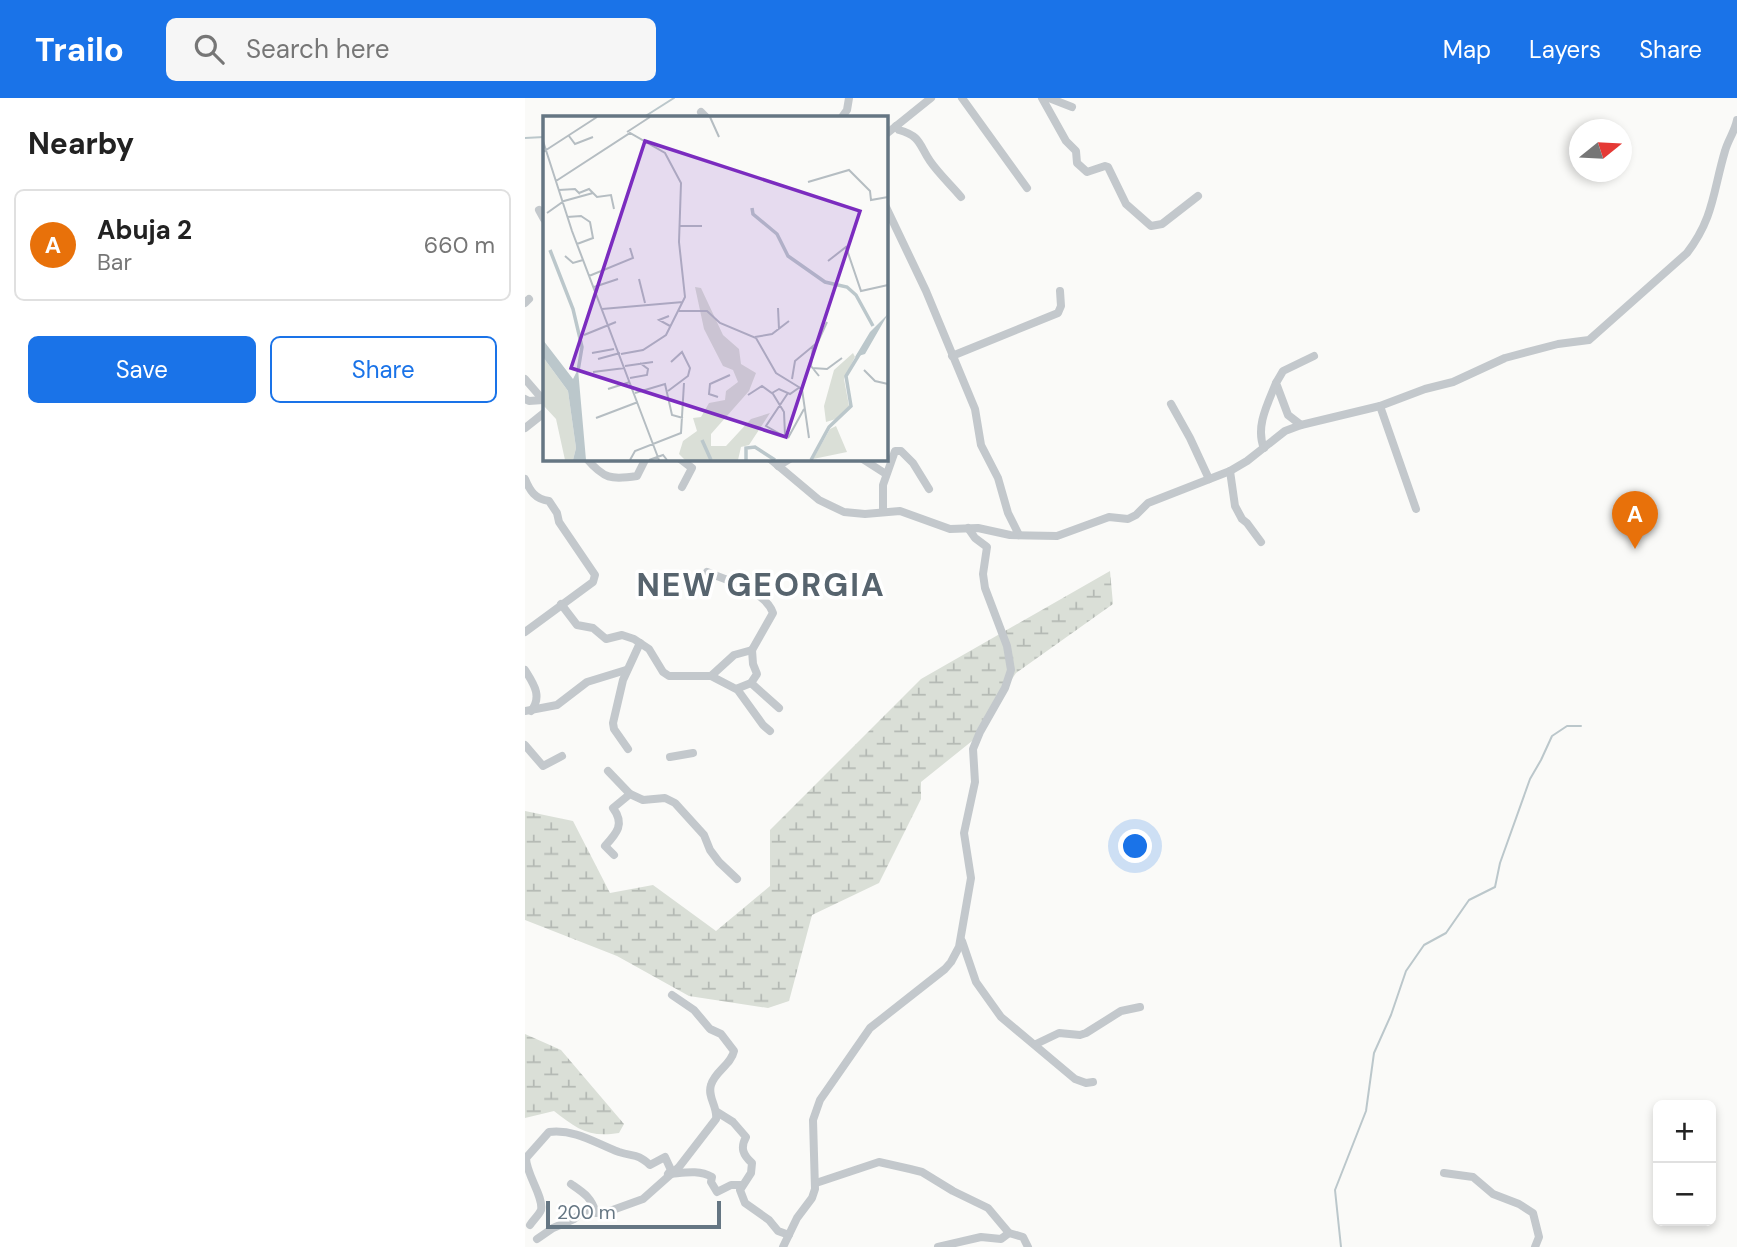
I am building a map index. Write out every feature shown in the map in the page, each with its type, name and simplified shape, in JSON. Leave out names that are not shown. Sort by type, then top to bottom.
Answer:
[{"type":"street","points":[[843,116],[848,110],[849,98]]},
{"type":"street","points":[[887,133],[931,98]]},
{"type":"street","points":[[962,98],[1027,188]]},
{"type":"street","points":[[1042,98],[1066,141],[1076,151],[1078,165],[1087,173],[1108,167],[1126,204],[1151,226],[1162,224],[1198,196]]},
{"type":"street","points":[[1048,98],[1072,107]]},
{"type":"street","points":[[771,460],[829,507],[844,512],[903,512],[930,524],[950,529],[978,528],[1007,535],[1051,537],[1109,517],[1128,519],[1148,503],[1230,471],[1285,431],[1453,382],[1505,358],[1558,344],[1589,340],[1687,253],[1697,239],[1709,219],[1725,149],[1737,120]]},
{"type":"street","points":[[896,126],[920,142],[930,160],[961,197]]},
{"type":"street","points":[[887,209],[905,244],[975,409],[982,449],[998,478],[1008,513],[1019,535]]},
{"type":"street","points":[[539,210],[543,217]]},
{"type":"street","points":[[952,356],[1058,313],[1061,306],[1060,291]]},
{"type":"street","points":[[1264,448],[1260,437],[1263,419],[1276,383],[1283,371],[1314,356]]},
{"type":"street","points":[[525,379],[543,400]]},
{"type":"street","points":[[1276,383],[1287,415],[1285,431]]},
{"type":"street","points":[[525,399],[543,401]]},
{"type":"street","points":[[1171,404],[1209,479]]},
{"type":"street","points":[[1380,405],[1416,509]]},
{"type":"street","points":[[526,425],[543,414]]},
{"type":"street","points":[[1287,415],[1301,425]]},
{"type":"street","points":[[883,512],[885,474],[898,449],[913,463],[929,489]]},
{"type":"street","points":[[588,460],[603,475],[617,479],[638,476],[645,460]]},
{"type":"street","points":[[682,460],[692,468],[682,486]]},
{"type":"street","points":[[778,466],[788,460]]},
{"type":"street","points":[[863,460],[885,474]]},
{"type":"street","points":[[1230,471],[1235,506],[1261,542]]},
{"type":"street","points":[[525,479],[533,495],[548,501],[595,575],[593,582],[525,631]]},
{"type":"street","points":[[783,1247],[797,1217],[812,1198],[816,1183],[813,1120],[820,1100],[870,1028],[951,962],[962,935],[971,878],[964,832],[975,782],[973,749],[1005,688],[1011,670],[1007,646],[985,588],[983,574],[987,547],[975,538],[968,528]]},
{"type":"street","points":[[708,572],[748,589],[772,609],[771,618],[756,639],[752,650],[757,674],[751,683],[737,689]]},
{"type":"street","points":[[561,604],[577,625],[593,628],[606,639],[629,636],[640,643],[649,649],[663,672],[669,676],[711,676],[737,689],[770,732]]},
{"type":"street","points":[[525,624],[525,631]]},
{"type":"street","points":[[628,749],[614,729],[613,723],[627,670],[640,643]]},
{"type":"street","points":[[711,676],[734,655],[752,650]]},
{"type":"street","points":[[525,670],[537,695],[535,706],[528,711]]},
{"type":"street","points":[[528,711],[561,703],[593,679],[627,670]]},
{"type":"street","points":[[751,683],[779,708]]},
{"type":"street","points":[[525,745],[543,766],[562,756]]},
{"type":"street","points":[[670,757],[693,753]]},
{"type":"street","points":[[608,771],[630,794],[643,800],[665,799],[675,803],[704,835],[719,862],[737,879]]},
{"type":"street","points":[[614,855],[604,846],[616,834],[619,825],[613,808],[630,794]]},
{"type":"street","points":[[962,935],[963,947],[981,989],[1001,1017],[1075,1079],[1086,1083],[1093,1082]]},
{"type":"street","points":[[537,1239],[582,1212],[607,1212],[643,1199],[679,1167],[716,1119],[711,1085],[731,1060],[734,1051],[722,1034],[710,1029],[694,1010],[672,995]]},
{"type":"street","points":[[1036,1044],[1054,1034],[1086,1033],[1121,1011],[1140,1007]]},
{"type":"street","points":[[717,1112],[733,1122],[746,1137],[742,1144],[744,1153],[752,1163],[752,1170],[742,1185],[741,1194],[745,1203],[769,1220],[778,1231],[789,1235]]},
{"type":"street","points":[[530,1224],[541,1210],[541,1203],[528,1173],[526,1158],[549,1132],[580,1135],[621,1153],[638,1155],[650,1165],[665,1157],[671,1170],[668,1174],[671,1174]]},
{"type":"street","points":[[816,1183],[879,1163],[922,1172],[988,1208],[1009,1233],[1023,1237],[1028,1247]]},
{"type":"street","points":[[671,1174],[707,1174],[712,1177],[711,1182],[717,1192],[731,1185],[742,1185]]},
{"type":"street","points":[[1444,1174],[1473,1177],[1493,1194],[1519,1204],[1533,1213],[1539,1237],[1535,1247]]},
{"type":"street","points":[[571,1184],[586,1193],[596,1213]]},
{"type":"street","points":[[938,1247],[981,1237],[1001,1239],[1009,1233]]},
{"type":"green space","points":[[1110,571],[1113,604],[1016,673],[991,710],[982,733],[921,782],[921,799],[879,883],[812,915],[789,1001],[768,1008],[689,996],[617,956],[525,920],[525,811],[573,821],[610,893],[653,885],[716,931],[770,886],[770,830],[921,679]]},
{"type":"green space","points":[[525,1034],[561,1050],[624,1124],[619,1133],[599,1134],[584,1131],[554,1111],[525,1118]]},
{"type":"waterway","points":[[646,116],[674,98]]},
{"type":"waterway","points":[[525,138],[543,137]]},
{"type":"waterway","points":[[1341,1247],[1335,1190],[1366,1111],[1374,1053],[1406,971],[1424,945],[1446,933],[1469,900],[1495,887],[1500,863],[1530,779],[1552,736],[1567,726],[1581,726]]},
{"type":"place","name":"Abuja 2","points":[[1635,549]]},
{"type":"district","name":"NEW GEORGIA","points":[[761,585]]}]
